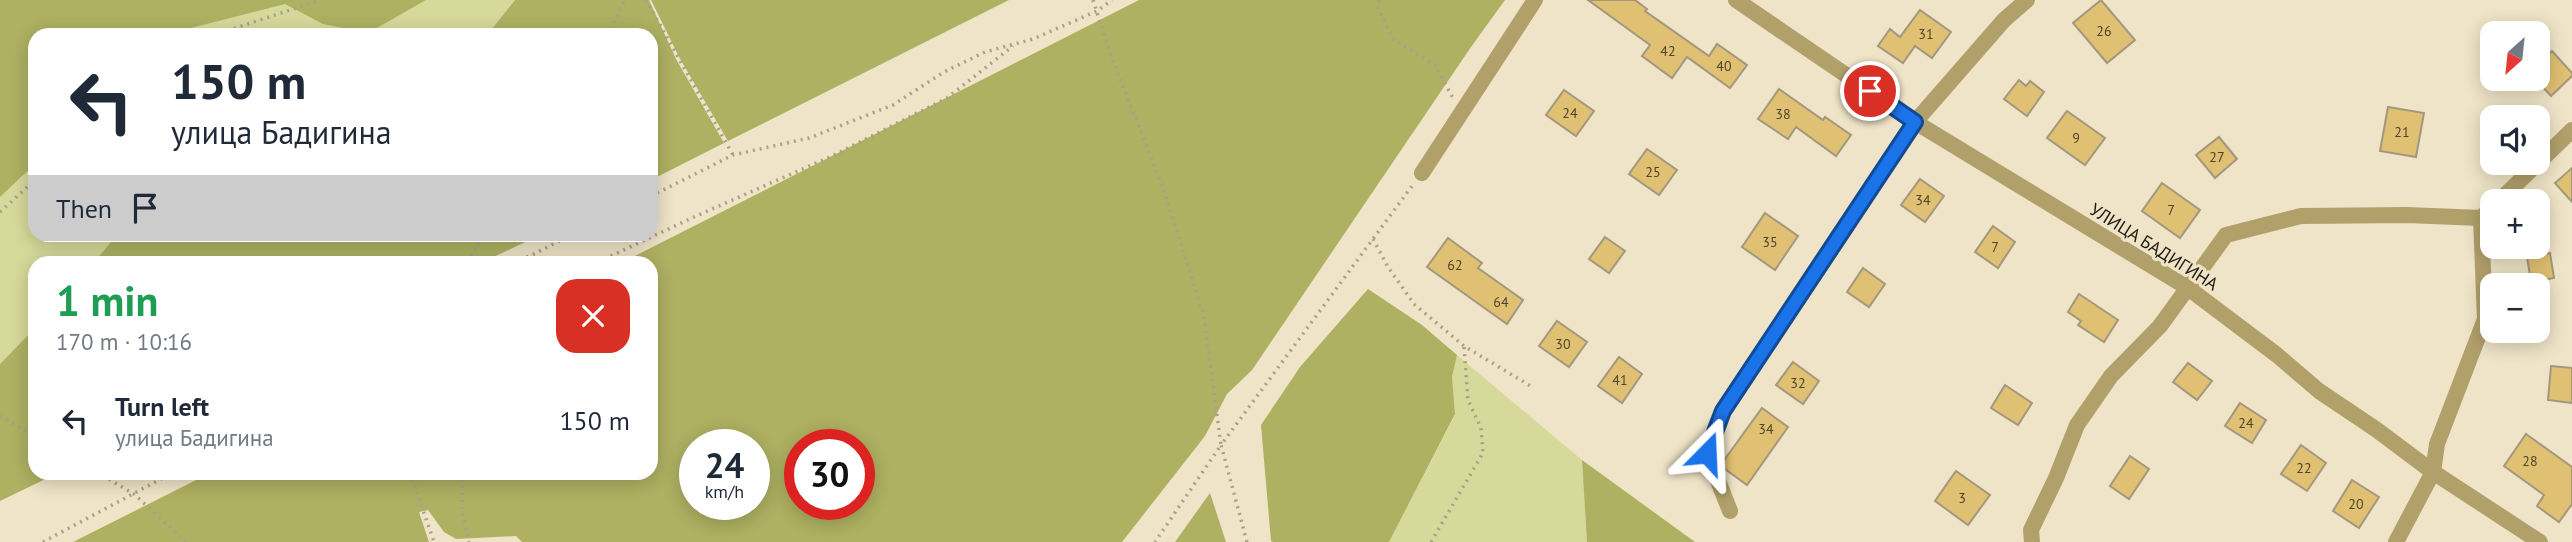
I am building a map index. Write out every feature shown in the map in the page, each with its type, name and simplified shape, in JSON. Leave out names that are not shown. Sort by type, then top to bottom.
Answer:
[{"type":"street","points":[[1422,173],[1535,0]]},
{"type":"street","name":"УЛИЦА БАДИГИНА","points":[[1736,0],[1915,122],[2188,288],[2277,355],[2319,391],[2433,472],[2540,542]]},
{"type":"street","points":[[1730,511],[1707,453],[1723,411],[1915,122],[2004,20],[2027,0]]},
{"type":"street","points":[[2511,189],[2572,130]]},
{"type":"street","points":[[2032,542],[2031,530],[2077,425],[2111,376],[2160,326],[2226,235],[2301,216],[2480,213]]},
{"type":"street","points":[[2396,542],[2433,472],[2437,444],[2485,318],[2486,259]]},
{"type":"path","points":[[235,28],[321,0]]},
{"type":"path","points":[[611,28],[625,0]]},
{"type":"path","points":[[646,0],[733,155]]},
{"type":"path","points":[[1093,0],[1111,56],[1162,185],[1204,316],[1222,445],[1247,542]]},
{"type":"path","points":[[658,192],[733,155],[809,138],[893,105],[944,72],[985,52],[1032,40],[1097,11],[1112,0]]},
{"type":"path","points":[[1379,0],[1378,8],[1394,40],[1435,65],[1461,113]]},
{"type":"path","points":[[658,233],[832,156],[947,98],[1016,44]]},
{"type":"path","points":[[1155,542],[1222,445],[1422,173]]},
{"type":"path","points":[[0,212],[28,186]]},
{"type":"path","points":[[1373,239],[1388,267],[1414,304],[1464,345],[1534,387]]},
{"type":"path","points":[[530,256],[557,242]]},
{"type":"path","points":[[611,256],[640,242]]},
{"type":"path","points":[[1431,542],[1483,453],[1480,428],[1468,400],[1464,345]]},
{"type":"path","points":[[0,416],[28,432]]},
{"type":"path","points":[[110,480],[134,494],[187,542]]},
{"type":"path","points":[[43,542],[159,480]]},
{"type":"path","points":[[413,480],[435,542]]},
{"type":"path","points":[[463,480],[462,511],[469,542]]},
{"type":"green space","points":[[0,0],[426,0],[377,28],[343,28],[323,24],[285,4],[191,28],[28,28],[28,171],[0,197]]},
{"type":"green space","points":[[292,0],[515,0],[493,28],[190,28]]},
{"type":"green space","points":[[515,0],[649,0],[676,59],[724,143],[658,176],[658,28],[493,28]]},
{"type":"green space","points":[[651,0],[1009,0],[728,141],[679,57]]},
{"type":"green space","points":[[1139,0],[1505,0],[1252,370],[1227,394],[1205,436],[1122,542],[522,542],[516,536],[456,539],[444,532],[428,510],[419,512],[429,542],[73,542],[196,480],[658,480],[658,256],[635,256]]},
{"type":"green space","points":[[28,171],[28,242],[111,242],[99,256],[28,256],[28,335],[0,364],[0,197]]},
{"type":"green space","points":[[111,242],[525,242],[496,256],[99,256]]},
{"type":"green space","points":[[1368,289],[1422,325],[1457,355],[1452,377],[1455,414],[1389,542],[1273,542],[1261,425],[1300,367]]},
{"type":"green space","points":[[28,335],[28,480],[44,480],[0,501],[0,364]]},
{"type":"green space","points":[[1457,355],[1582,460],[1587,542],[1389,542],[1455,415],[1452,377]]},
{"type":"green space","points":[[1582,460],[1695,542],[1587,542]]},
{"type":"green space","points":[[1210,493],[1226,542],[1175,542]]},
{"type":"building","points":[[1588,0],[1635,0],[1647,9],[1645,11],[1709,56],[1717,44],[1747,65],[1730,88],[1687,57],[1672,78],[1642,56],[1650,45]]},
{"type":"building","points":[[2101,0],[2135,40],[2107,63],[2073,23]]},
{"type":"building","points":[[1920,10],[1951,32],[1932,58],[1915,46],[1903,63],[1878,46],[1890,29],[1900,37]]},
{"type":"building","points":[[2552,51],[2572,73],[2551,96],[2546,91],[2550,91]]},
{"type":"building","points":[[2019,80],[2026,86],[2030,81],[2044,92],[2027,116],[2004,99]]},
{"type":"building","points":[[1779,89],[1823,120],[1825,117],[1851,135],[1836,156],[1796,127],[1788,139],[1758,119]]},
{"type":"building","points":[[1564,90],[1594,111],[1576,136],[1546,115]]},
{"type":"building","points":[[2388,107],[2424,113],[2416,157],[2380,151]]},
{"type":"building","points":[[2067,111],[2105,138],[2085,165],[2047,138]]},
{"type":"building","points":[[2219,137],[2237,159],[2215,178],[2196,155]]},
{"type":"building","points":[[1647,149],[1677,170],[1659,195],[1629,174]]},
{"type":"building","points":[[2572,168],[2572,202],[2555,183]]},
{"type":"building","points":[[1920,179],[1944,196],[1925,222],[1901,205]]},
{"type":"building","points":[[2162,183],[2200,210],[2180,238],[2142,211]]},
{"type":"building","points":[[1765,213],[1798,236],[1775,270],[1742,247]]},
{"type":"building","points":[[1993,226],[2015,242],[1998,268],[1975,252]]},
{"type":"building","points":[[1605,237],[1625,251],[1609,273],[1589,259]]},
{"type":"building","points":[[1448,238],[1482,263],[1478,268],[1523,300],[1507,324],[1427,267]]},
{"type":"building","points":[[2550,253],[2554,278],[2550,279],[2550,273],[2530,273],[2527,259],[2550,259]]},
{"type":"building","points":[[1863,268],[1885,284],[1869,307],[1847,292]]},
{"type":"building","points":[[2079,294],[2118,320],[2104,342],[2078,325],[2081,321],[2068,312]]},
{"type":"building","points":[[1557,321],[1587,342],[1569,367],[1539,346]]},
{"type":"building","points":[[1619,357],[1642,374],[1622,403],[1598,386]]},
{"type":"building","points":[[1793,362],[1819,381],[1803,404],[1776,385]]},
{"type":"building","points":[[2188,363],[2212,381],[2197,400],[2173,382]]},
{"type":"building","points":[[2551,366],[2572,368],[2572,403],[2548,400]]},
{"type":"building","points":[[2005,385],[2032,403],[2018,425],[1991,408]]},
{"type":"building","points":[[2240,403],[2266,420],[2252,443],[2225,426]]},
{"type":"building","points":[[1762,408],[1788,427],[1747,485],[1725,469],[1722,463]]},
{"type":"building","points":[[2526,434],[2572,467],[2572,504],[2559,522],[2537,506],[2544,495],[2504,466]]},
{"type":"building","points":[[2301,445],[2326,463],[2307,491],[2281,474]]},
{"type":"building","points":[[2130,456],[2149,469],[2129,499],[2110,486]]},
{"type":"building","points":[[1956,471],[1990,495],[1968,525],[1935,501]]},
{"type":"building","points":[[2352,480],[2379,497],[2359,528],[2333,511]]},
{"type":"route","points":[[1707,453],[1723,411],[1915,122],[1870,91]]}]
